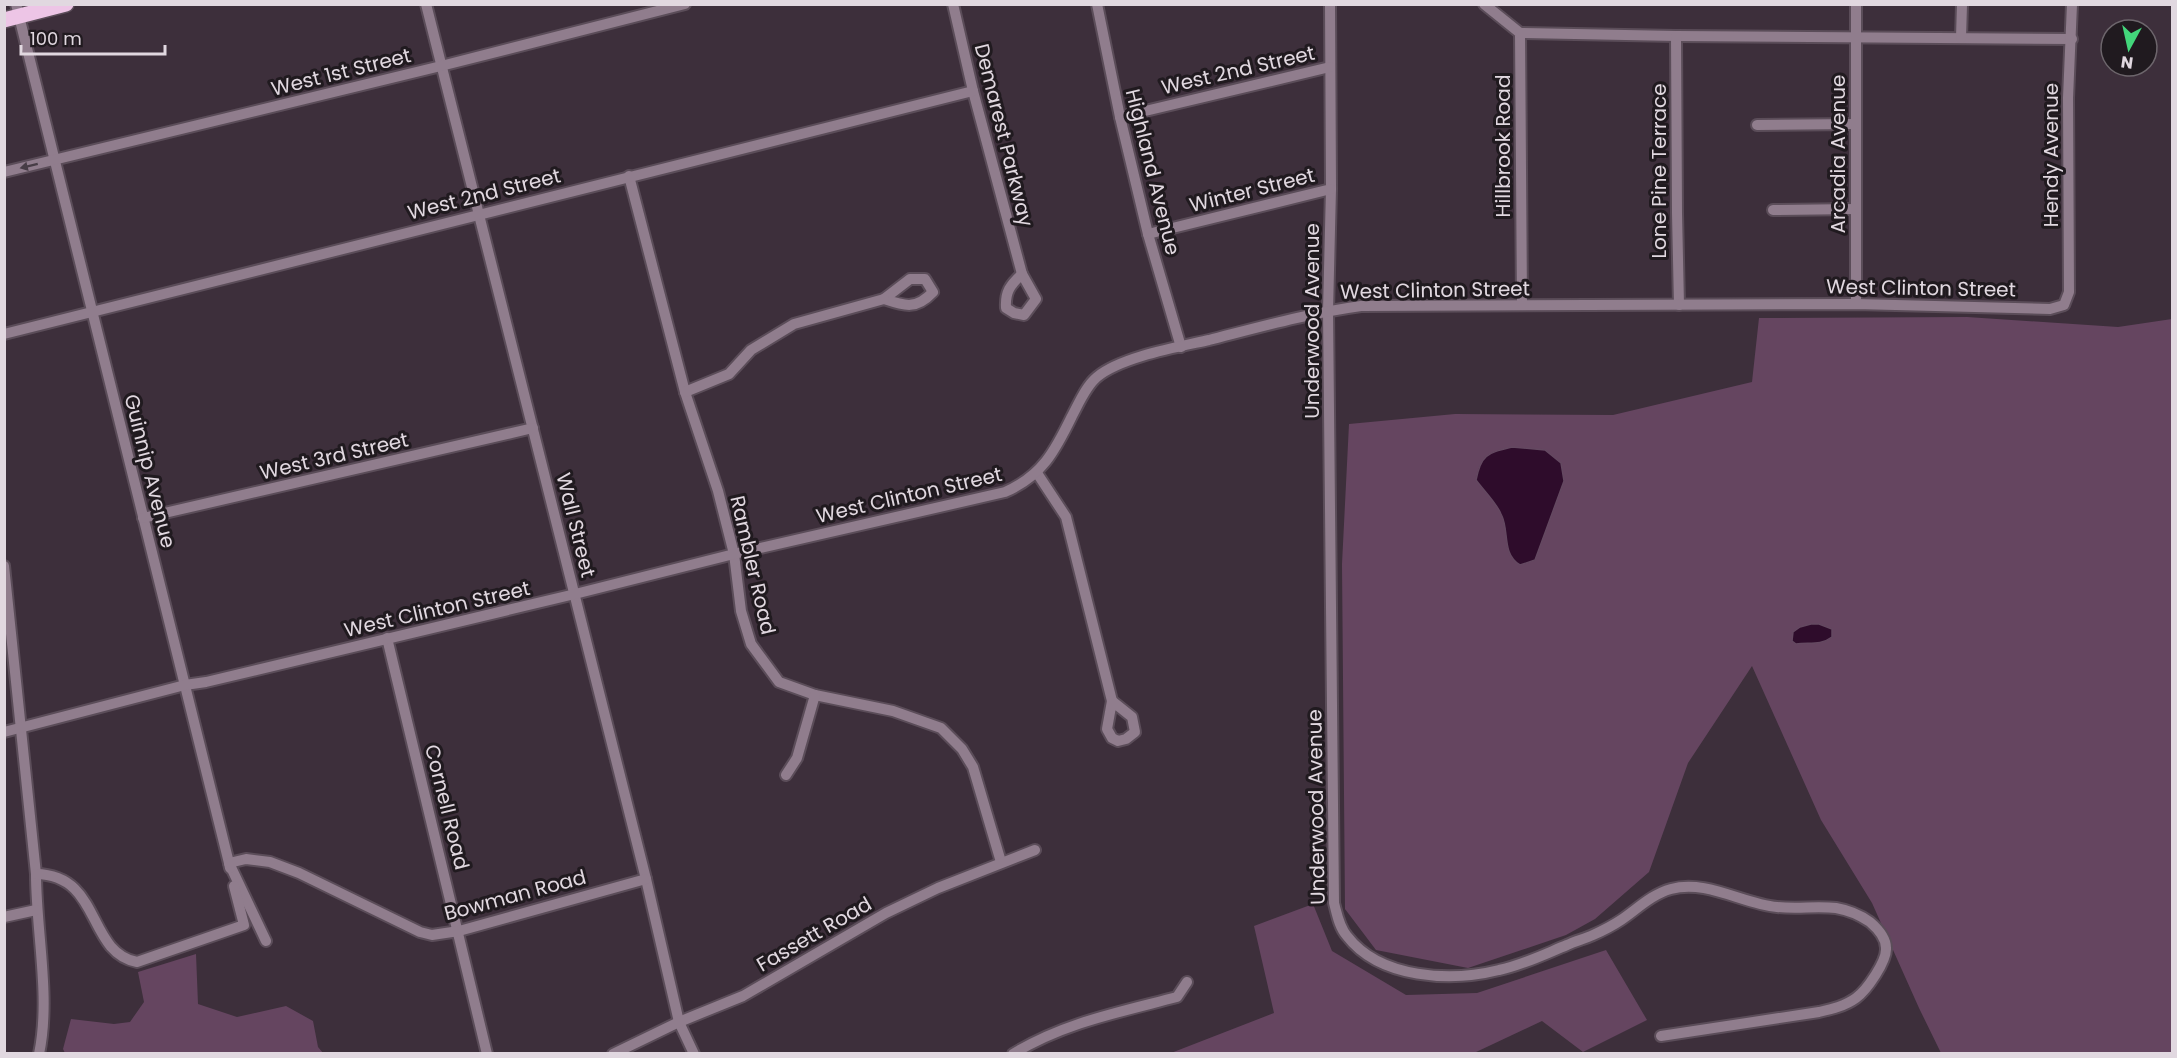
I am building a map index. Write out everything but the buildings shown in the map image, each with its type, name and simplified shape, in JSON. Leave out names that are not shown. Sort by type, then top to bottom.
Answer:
[{"type":"main road","points":[[13,14],[66,4]]},
{"type":"street","name":"Wall Street","points":[[426,4],[646,879],[679,1022],[694,1053]]},
{"type":"street","name":"West 1st Street","points":[[4,172],[685,4]]},
{"type":"street","name":"Demarest Parkway","points":[[953,4],[973,91],[1022,274]]},
{"type":"street","name":"Highland Avenue","points":[[1097,4],[1120,117],[1148,234],[1181,347]]},
{"type":"street","name":"Underwood Avenue","points":[[1330,4],[1331,189],[1328,311],[1334,903],[1338,920],[1347,936],[1364,953],[1380,962],[1406,971],[1443,975],[1468,975],[1497,971],[1522,964],[1591,936],[1618,922],[1652,898],[1671,889],[1680,888],[1704,889],[1775,907],[1837,909],[1858,915],[1880,932],[1886,947],[1884,959],[1858,997],[1843,1006],[1819,1012],[1661,1036]]},
{"type":"street","points":[[1484,4],[1520,33],[2072,39]]},
{"type":"street","name":"Arcadia Avenue","points":[[1856,304],[1857,4]]},
{"type":"street","points":[[1962,4],[1962,38]]},
{"type":"street","name":"Hendy Avenue","points":[[2064,305],[2069,292],[2068,98],[2072,4]]},
{"type":"street","name":"Guinnip Avenue","points":[[13,14],[92,312],[229,863],[266,941]]},
{"type":"street","name":"Hillbrook Road","points":[[1520,33],[1522,305]]},
{"type":"street","name":"Lone Pine Terrace","points":[[1676,36],[1679,305]]},
{"type":"street","name":"West 2nd Street","points":[[1120,117],[1330,67]]},
{"type":"street","name":"West 2nd Street","points":[[4,334],[973,91]]},
{"type":"street","points":[[1757,125],[1855,124]]},
{"type":"street","name":"Rambler Road","points":[[629,176],[685,392],[718,491],[734,554],[741,611],[751,644],[779,682],[815,695],[893,711],[941,728],[963,749],[973,766],[1001,862]]},
{"type":"street","name":"Winter Street","points":[[1148,234],[1331,189]]},
{"type":"street","points":[[1773,210],[1856,209]]},
{"type":"street","points":[[685,392],[729,374],[751,350],[794,324],[884,299]]},
{"type":"street","name":"West Clinton Street","points":[[4,732],[185,685],[206,682],[734,554],[1005,492],[1023,484],[1037,473],[1060,441],[1080,401],[1096,378],[1121,364],[1328,311],[1361,306],[1856,304],[2050,309],[2064,305]]},
{"type":"street","name":"West 3rd Street","points":[[143,518],[533,428]]},
{"type":"street","points":[[1037,473],[1066,517],[1112,701]]},
{"type":"street","points":[[4,566],[36,874],[36,910],[44,1010],[39,1053]]},
{"type":"street","name":"Cornell Road","points":[[387,638],[487,1053]]},
{"type":"street","points":[[786,775],[797,758],[815,695]]},
{"type":"street","name":"Fassett Road","points":[[613,1053],[679,1022],[743,996],[896,908],[938,888],[1035,850]]},
{"type":"street","name":"Bowman Road","points":[[229,863],[246,859],[270,862],[299,873],[420,932],[432,935],[459,931],[646,879]]},
{"type":"street","points":[[36,874],[50,874],[69,883],[84,899],[114,951],[128,960],[142,962],[244,925],[229,863]]},
{"type":"street","points":[[4,917],[36,910]]},
{"type":"street","points":[[1013,1053],[1055,1031],[1177,997],[1187,982]]},
{"type":"shaded area","points":[[1967,317],[2118,327],[2172,319],[2172,1053],[1941,1053],[1872,903],[1821,820],[1752,666],[1688,763],[1649,872],[1595,919],[1566,935],[1468,968],[1376,950],[1345,909],[1342,564],[1349,424],[1455,414],[1613,415],[1752,382],[1759,318]]},
{"type":"shaded area","points":[[1512,447],[1545,450],[1561,463],[1564,481],[1535,560],[1520,565],[1510,554],[1504,521],[1499,510],[1476,480],[1480,465],[1487,456]]},
{"type":"shaded area","points":[[1811,624],[1819,624],[1832,629],[1832,637],[1823,642],[1814,643],[1796,644],[1792,641],[1793,632]]},
{"type":"shaded area","points":[[1313,904],[1332,951],[1406,995],[1477,993],[1606,950],[1647,1020],[1583,1052],[1542,1021],[1474,1053],[1171,1053],[1274,1013],[1254,926]]},
{"type":"shaded area","points":[[196,954],[198,1004],[237,1017],[286,1006],[313,1021],[318,1047],[323,1053],[65,1053],[63,1049],[71,1019],[114,1024],[130,1022],[144,1002],[138,972]]}]
